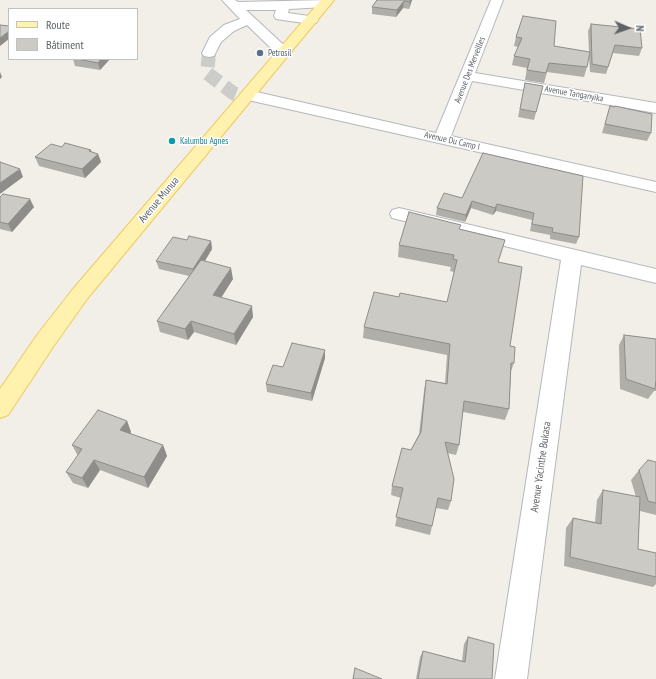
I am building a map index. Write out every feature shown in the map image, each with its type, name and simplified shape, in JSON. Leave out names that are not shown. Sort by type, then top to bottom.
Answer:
[{"type":"main road","name":"Avenue Munua","points":[[0,408],[45,341],[80,294],[283,52],[327,2]]},
{"type":"street","name":"Avenue Des Merveilles","points":[[442,139],[497,0]]},
{"type":"street","points":[[210,53],[215,40],[229,28],[282,11],[327,2]]},
{"type":"street","points":[[231,3],[282,11],[311,20]]},
{"type":"street","points":[[231,3],[283,52]]},
{"type":"street","name":"Avenue Tanganyika","points":[[468,76],[656,108]]},
{"type":"street","name":"Avenue Du Camp I","points":[[248,95],[656,187]]},
{"type":"street","points":[[399,214],[656,276]]},
{"type":"street","name":"Avenue Yacinthe Bukasa","points":[[511,679],[572,256]]},
{"type":"building","points":[[377,0],[410,0],[410,2],[404,1],[397,10],[372,7]]},
{"type":"building","points":[[523,16],[556,21],[554,46],[590,52],[587,67],[549,63],[546,73],[527,70],[530,59],[514,56],[522,38],[516,37]]},
{"type":"building","points":[[591,24],[640,29],[642,48],[615,45],[608,67],[592,64]]},
{"type":"building","points":[[0,25],[8,26],[8,32],[0,38]]},
{"type":"building","points":[[82,60],[100,60],[98,63]]},
{"type":"building","points":[[525,83],[543,86],[536,112],[520,109]]},
{"type":"building","points":[[610,106],[652,114],[651,133],[605,124]]},
{"type":"building","points":[[65,143],[91,150],[89,151],[98,154],[82,169],[35,157],[51,144],[62,147]]},
{"type":"building","points":[[483,153],[583,176],[579,237],[552,232],[553,228],[532,224],[534,213],[497,204],[495,208],[472,201],[466,215],[437,208],[444,193],[462,198]]},
{"type":"building","points":[[0,162],[20,169],[0,183]]},
{"type":"building","points":[[3,194],[30,199],[8,224],[0,222],[0,197]]},
{"type":"building","points":[[409,212],[461,225],[459,229],[505,240],[498,262],[522,267],[510,346],[515,347],[514,363],[511,363],[509,409],[464,401],[459,445],[445,442],[454,479],[451,501],[438,498],[432,526],[396,517],[403,488],[392,486],[402,448],[411,450],[421,432],[426,380],[447,384],[450,344],[364,327],[374,292],[399,297],[400,293],[447,302],[457,260],[453,259],[454,255],[399,245]]},
{"type":"building","points":[[189,236],[211,241],[193,269],[156,261],[173,237],[187,240]]},
{"type":"building","points":[[201,260],[231,268],[213,295],[252,306],[234,334],[191,321],[185,329],[157,321]]},
{"type":"building","points":[[624,335],[656,339],[655,389],[626,379]]},
{"type":"building","points":[[292,343],[325,350],[311,393],[266,384],[273,365],[283,367]]},
{"type":"building","points":[[98,410],[127,421],[120,430],[163,445],[144,477],[94,460],[82,478],[66,472],[82,449],[72,445]]},
{"type":"building","points":[[648,460],[656,462],[656,503],[648,501],[639,470]]},
{"type":"building","points":[[603,490],[640,497],[638,549],[656,553],[656,577],[570,557],[573,518],[601,524]]},
{"type":"building","points":[[468,637],[494,644],[492,679],[418,679],[423,651],[465,662]]},
{"type":"building","points":[[355,668],[382,679],[353,679]]},
{"type":"tunnel","points":[[209,53],[207,73],[233,93],[246,98]]},
{"type":"place","name":"Petrosil","points":[[260,53]]},
{"type":"place","name":"Kalumbu Agnes","points":[[172,141]]}]
